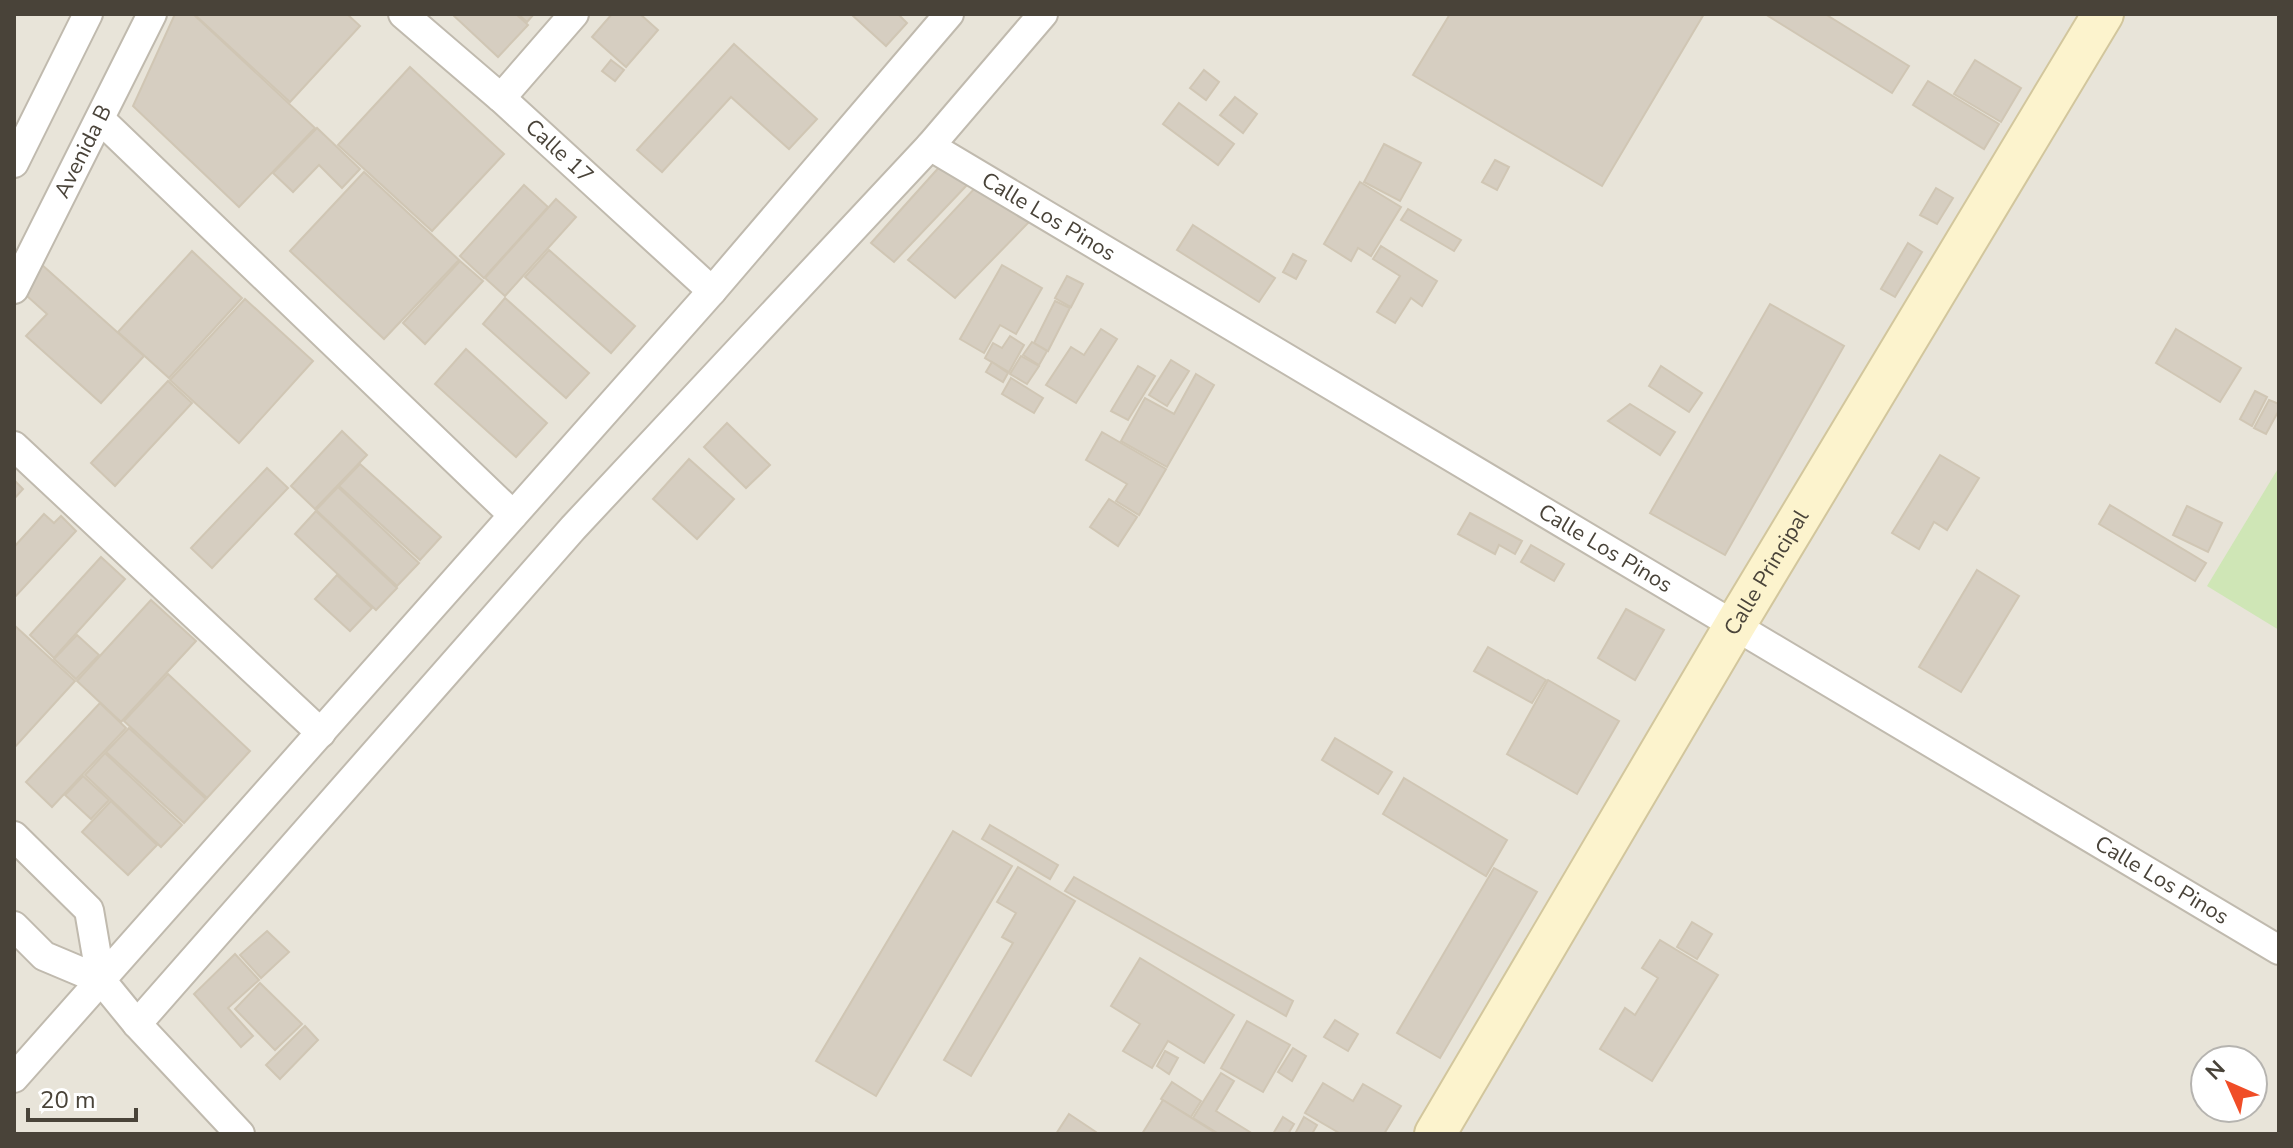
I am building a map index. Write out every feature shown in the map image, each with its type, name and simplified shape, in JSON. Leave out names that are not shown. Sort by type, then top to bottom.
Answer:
[{"type":"street","points":[[14,163],[88,14]]},
{"type":"street","name":"Avenida B","points":[[14,289],[152,14]]},
{"type":"street","name":"Calle 17","points":[[403,14],[501,98],[712,291]]},
{"type":"street","points":[[501,98],[574,14]]},
{"type":"street","points":[[14,1078],[712,291],[949,14]]},
{"type":"street","points":[[137,1024],[573,528],[930,146],[1043,14]]},
{"type":"street","name":"Calle Principal","points":[[1435,1134],[1735,625],[2103,14]]},
{"type":"street","points":[[100,119],[513,515]]},
{"type":"street","name":"Calle Los Pinos","points":[[930,146],[2279,950]]},
{"type":"street","points":[[14,446],[321,733]]},
{"type":"street","points":[[14,836],[89,910],[101,980]]},
{"type":"street","points":[[14,926],[44,956],[101,980],[137,1024],[240,1134]]},
{"type":"shaded area","points":[[14,14],[2279,14],[2279,1134],[14,1134]]},
{"type":"green space","points":[[2279,467],[2279,630],[2207,586]]},
{"type":"building","points":[[175,14],[193,14],[315,128],[239,207],[133,106]]},
{"type":"building","points":[[194,14],[347,14],[360,26],[290,102]]},
{"type":"building","points":[[452,14],[516,14],[528,25],[498,57]]},
{"type":"building","points":[[518,14],[534,14],[527,22]]},
{"type":"building","points":[[612,14],[640,14],[658,30],[626,67],[592,37]]},
{"type":"building","points":[[851,14],[898,14],[907,23],[886,46]]},
{"type":"building","points":[[1450,14],[1704,14],[1602,186],[1413,75]]},
{"type":"building","points":[[1765,14],[1825,14],[1909,66],[1892,93]]},
{"type":"building","points":[[734,44],[817,119],[789,149],[731,97],[662,172],[637,150]]},
{"type":"building","points":[[611,60],[624,70],[615,81],[602,71]]},
{"type":"building","points":[[1975,60],[2021,88],[2001,122],[1954,94]]},
{"type":"building","points":[[410,67],[504,154],[432,231],[338,145]]},
{"type":"building","points":[[1204,70],[1219,82],[1206,100],[1190,88]]},
{"type":"building","points":[[1928,81],[1999,124],[1984,149],[1913,105]]},
{"type":"building","points":[[1235,97],[1257,114],[1243,133],[1220,115]]},
{"type":"building","points":[[1179,103],[1234,144],[1218,165],[1163,124]]},
{"type":"building","points":[[317,128],[360,169],[342,188],[319,165],[293,192],[273,173]]},
{"type":"building","points":[[1384,144],[1421,163],[1400,201],[1364,182]]},
{"type":"building","points":[[1495,160],[1509,167],[1497,190],[1482,182]]},
{"type":"building","points":[[942,164],[967,185],[894,262],[871,243]]},
{"type":"building","points":[[364,172],[459,260],[384,339],[290,251]]},
{"type":"building","points":[[1360,182],[1401,207],[1371,256],[1358,248],[1351,261],[1324,244]]},
{"type":"building","points":[[524,185],[548,207],[484,278],[460,256]]},
{"type":"building","points":[[975,188],[1029,222],[955,298],[908,260]]},
{"type":"building","points":[[1936,188],[1953,198],[1937,224],[1920,215]]},
{"type":"building","points":[[556,199],[576,217],[505,296],[485,278]]},
{"type":"building","points":[[1408,209],[1461,240],[1454,251],[1401,220]]},
{"type":"building","points":[[1193,225],[1275,278],[1259,302],[1177,250]]},
{"type":"building","points":[[1908,243],[1922,252],[1895,297],[1881,289]]},
{"type":"building","points":[[1381,246],[1437,281],[1422,306],[1411,298],[1395,323],[1377,312],[1400,276],[1373,259]]},
{"type":"building","points":[[549,250],[635,326],[611,353],[525,277]]},
{"type":"building","points":[[192,251],[242,298],[169,378],[118,332]]},
{"type":"building","points":[[1293,254],[1306,261],[1296,279],[1283,272]]},
{"type":"building","points":[[460,261],[483,281],[425,344],[403,323]]},
{"type":"building","points":[[41,264],[144,356],[101,403],[26,336],[47,314],[27,296]]},
{"type":"building","points":[[1002,265],[1042,288],[1016,334],[1000,325],[984,353],[960,339]]},
{"type":"building","points":[[1067,276],[1083,284],[1071,307],[1055,298]]},
{"type":"building","points":[[505,298],[589,373],[566,398],[483,324]]},
{"type":"building","points":[[245,299],[313,361],[239,443],[170,380]]},
{"type":"building","points":[[1055,301],[1070,308],[1048,351],[1034,343]]},
{"type":"building","points":[[1770,304],[1844,346],[1725,555],[1650,513]]},
{"type":"building","points":[[1101,329],[1117,339],[1076,403],[1046,385],[1071,347],[1084,355]]},
{"type":"building","points":[[2176,329],[2241,368],[2220,402],[2156,363]]},
{"type":"building","points":[[1010,336],[1024,345],[1009,372],[985,358],[993,343],[1002,348]]},
{"type":"building","points":[[1032,342],[1047,351],[1039,365],[1023,355]]},
{"type":"building","points":[[466,349],[547,423],[516,457],[435,384]]},
{"type":"building","points":[[1021,356],[1039,366],[1027,384],[1010,374]]},
{"type":"building","points":[[1171,360],[1189,371],[1167,406],[1149,395]]},
{"type":"building","points":[[992,362],[1008,373],[1003,382],[986,372]]},
{"type":"building","points":[[1138,366],[1155,376],[1128,420],[1111,411]]},
{"type":"building","points":[[1661,366],[1702,393],[1689,412],[1649,386]]},
{"type":"building","points":[[1196,374],[1214,385],[1167,467],[1121,441],[1145,398],[1174,414]]},
{"type":"building","points":[[1011,378],[1043,398],[1034,413],[1002,394]]},
{"type":"building","points":[[168,381],[192,403],[115,486],[91,463]]},
{"type":"building","points":[[2255,391],[2267,397],[2252,426],[2240,419]]},
{"type":"building","points":[[2269,400],[2279,404],[2279,410],[2266,434],[2254,428]]},
{"type":"building","points":[[1630,404],[1675,432],[1660,455],[1608,421]]},
{"type":"building","points":[[727,423],[770,465],[746,488],[704,447]]},
{"type":"building","points":[[342,431],[367,455],[315,509],[291,486]]},
{"type":"building","points":[[1102,432],[1166,469],[1139,515],[1116,501],[1127,484],[1086,460]]},
{"type":"building","points":[[1940,455],[1979,478],[1947,530],[1934,522],[1919,549],[1892,533]]},
{"type":"building","points":[[689,459],[734,499],[697,539],[653,499]]},
{"type":"building","points":[[360,464],[441,537],[420,560],[339,486]]},
{"type":"building","points":[[267,468],[288,488],[212,568],[191,548]]},
{"type":"building","points":[[14,480],[23,489],[14,499]]},
{"type":"building","points":[[338,487],[419,563],[397,586],[316,510]]},
{"type":"building","points":[[1109,499],[1137,517],[1118,546],[1090,527]]},
{"type":"building","points":[[2110,505],[2206,563],[2195,581],[2099,524]]},
{"type":"building","points":[[2187,506],[2222,523],[2208,552],[2173,535]]},
{"type":"building","points":[[316,511],[397,588],[376,610],[295,534]]},
{"type":"building","points":[[1470,513],[1522,541],[1515,554],[1499,545],[1495,554],[1458,534]]},
{"type":"building","points":[[44,514],[54,523],[61,516],[76,531],[14,598],[14,547]]},
{"type":"building","points":[[1531,545],[1564,564],[1554,581],[1521,562]]},
{"type":"building","points":[[101,557],[125,579],[54,658],[30,635]]},
{"type":"building","points":[[1977,570],[2019,596],[1961,692],[1919,667]]},
{"type":"building","points":[[337,575],[372,608],[350,631],[315,599]]},
{"type":"building","points":[[151,600],[196,641],[121,722],[77,681]]},
{"type":"building","points":[[1626,609],[1664,630],[1635,680],[1598,658]]},
{"type":"building","points":[[14,625],[75,681],[14,748]]},
{"type":"building","points":[[77,635],[99,655],[76,679],[54,659]]},
{"type":"building","points":[[1488,647],[1546,680],[1532,703],[1474,671]]},
{"type":"building","points":[[168,674],[250,751],[207,798],[124,721]]},
{"type":"building","points":[[1548,680],[1619,721],[1577,794],[1507,754]]},
{"type":"building","points":[[100,703],[126,728],[52,807],[26,782]]},
{"type":"building","points":[[129,728],[206,799],[184,823],[106,752]]},
{"type":"building","points":[[1335,738],[1392,772],[1378,794],[1322,760]]},
{"type":"building","points":[[105,753],[182,825],[161,847],[85,775]]},
{"type":"building","points":[[83,776],[109,800],[91,819],[65,795]]},
{"type":"building","points":[[1404,778],[1507,840],[1486,876],[1383,814]]},
{"type":"building","points":[[111,801],[157,845],[128,875],[82,832]]},
{"type":"building","points":[[990,825],[1058,865],[1050,879],[982,839]]},
{"type":"building","points":[[953,831],[1012,866],[876,1096],[816,1061]]},
{"type":"building","points":[[1018,867],[1075,901],[971,1076],[944,1060],[1013,943],[1002,937],[1016,913],[997,902]]},
{"type":"building","points":[[1494,868],[1537,892],[1440,1058],[1397,1033]]},
{"type":"building","points":[[1074,877],[1293,1001],[1286,1016],[1065,891]]},
{"type":"building","points":[[1692,922],[1712,934],[1697,959],[1677,947]]},
{"type":"building","points":[[267,931],[289,952],[261,978],[240,955]]},
{"type":"building","points":[[1660,940],[1718,975],[1652,1081],[1600,1049],[1625,1008],[1635,1015],[1658,978],[1642,968]]},
{"type":"building","points":[[235,954],[259,980],[228,1008],[253,1036],[241,1047],[194,994]]},
{"type":"building","points":[[1140,958],[1234,1015],[1204,1063],[1168,1041],[1152,1068],[1123,1051],[1140,1024],[1111,1006]]},
{"type":"building","points":[[260,983],[302,1024],[275,1050],[235,1009]]},
{"type":"building","points":[[1335,1020],[1358,1034],[1348,1051],[1324,1037]]},
{"type":"building","points":[[1247,1021],[1290,1045],[1263,1092],[1221,1068]]},
{"type":"building","points":[[305,1026],[318,1040],[280,1079],[266,1065]]},
{"type":"building","points":[[1293,1048],[1306,1056],[1292,1081],[1278,1072]]},
{"type":"building","points":[[1165,1051],[1178,1058],[1169,1074],[1157,1066]]},
{"type":"building","points":[[1221,1073],[1234,1081],[1216,1111],[1253,1134],[1219,1134],[1193,1118]]},
{"type":"building","points":[[1172,1082],[1201,1101],[1191,1117],[1161,1099]]},
{"type":"building","points":[[1323,1083],[1353,1101],[1363,1084],[1401,1106],[1384,1134],[1341,1134],[1305,1113]]},
{"type":"building","points":[[1163,1100],[1217,1134],[1142,1134]]},
{"type":"building","points":[[1069,1114],[1096,1132],[1095,1134],[1056,1134]]},
{"type":"building","points":[[1283,1117],[1294,1124],[1288,1134],[1273,1134]]},
{"type":"building","points":[[1304,1117],[1317,1125],[1312,1134],[1295,1134]]}]
